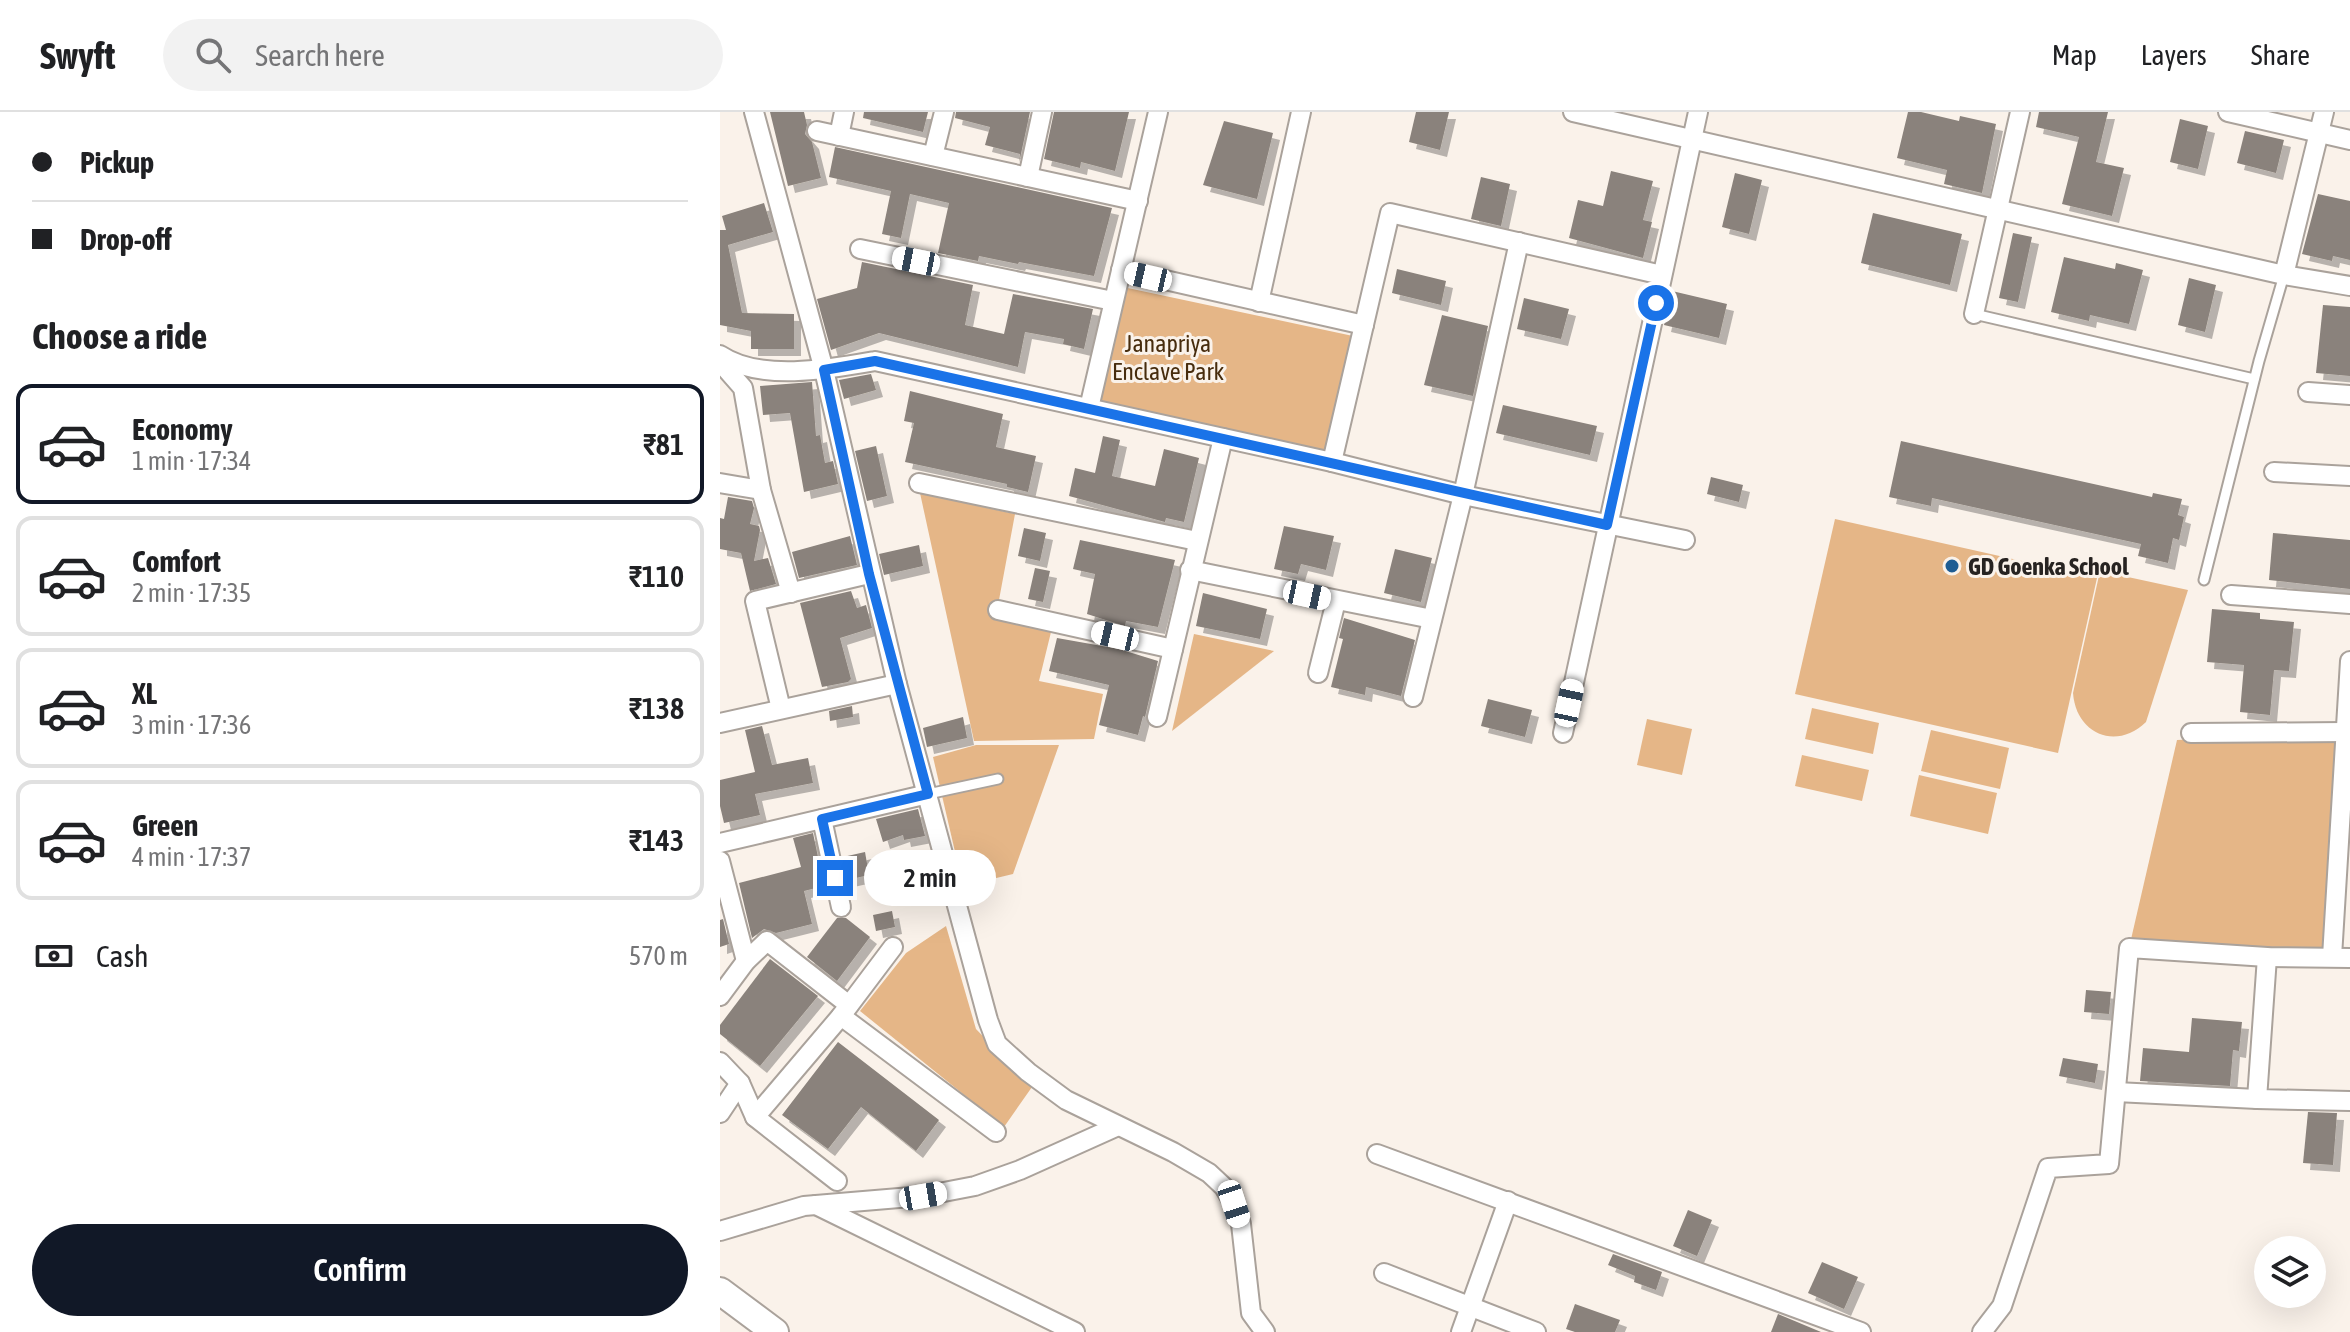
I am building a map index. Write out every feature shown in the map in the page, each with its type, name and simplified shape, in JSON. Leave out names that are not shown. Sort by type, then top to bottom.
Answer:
[{"type":"street","points":[[754,112],[824,370],[897,684],[997,1044],[1066,1100],[1197,1166],[1224,1187],[1241,1224],[1251,1313],[1265,1332]]},
{"type":"street","points":[[839,136],[844,112]]},
{"type":"street","points":[[933,156],[944,112]]},
{"type":"street","points":[[1028,177],[1042,112]]},
{"type":"street","points":[[1089,408],[1158,112]]},
{"type":"street","points":[[1259,302],[1301,112]]},
{"type":"street","points":[[1573,112],[2284,275],[2350,286]]},
{"type":"street","points":[[1563,733],[1698,112]]},
{"type":"street","points":[[1974,314],[2020,112]]},
{"type":"street","points":[[2228,112],[2350,140]]},
{"type":"street","points":[[2284,275],[2324,112]]},
{"type":"street","points":[[817,131],[1138,201]]},
{"type":"street","points":[[1332,462],[1390,213],[1662,275]]},
{"type":"street","points":[[1413,697],[1463,495],[1519,242]]},
{"type":"street","points":[[860,249],[1113,301]]},
{"type":"street","points":[[1121,270],[1364,325]]},
{"type":"street","points":[[720,355],[733,364],[759,369],[824,370],[875,361],[1332,462],[1463,495],[1685,540]]},
{"type":"street","points":[[720,362],[743,388],[761,490],[791,593]]},
{"type":"street","points":[[2308,392],[2350,395]]},
{"type":"street","points":[[1157,717],[1223,438]]},
{"type":"street","points":[[2274,472],[2350,476]]},
{"type":"street","points":[[720,483],[761,490]]},
{"type":"street","points":[[919,483],[1197,541]]},
{"type":"street","points":[[1190,570],[1432,619]]},
{"type":"street","points":[[781,709],[755,601],[869,574]]},
{"type":"street","points":[[2231,595],[2350,604]]},
{"type":"street","points":[[1318,673],[1336,601]]},
{"type":"street","points":[[998,610],[1173,649]]},
{"type":"street","points":[[1982,1332],[2002,1306],[2048,1168],[2109,1164],[2129,948],[2267,957],[2341,958],[2350,661]]},
{"type":"street","points":[[720,723],[897,684]]},
{"type":"street","points":[[2191,733],[2346,732]]},
{"type":"street","points":[[720,843],[928,794]]},
{"type":"street","points":[[822,819],[841,907]]},
{"type":"street","points":[[720,861],[746,961]]},
{"type":"street","points":[[720,996],[746,961],[767,941],[845,1011],[996,1132]]},
{"type":"street","points":[[755,1117],[845,1011],[893,947]]},
{"type":"street","points":[[2257,1099],[2267,957]]},
{"type":"street","points":[[720,1062],[740,1083],[755,1117],[837,1181]]},
{"type":"street","points":[[720,1113],[740,1083]]},
{"type":"street","points":[[2116,1092],[2350,1101]]},
{"type":"street","points":[[720,1231],[816,1205],[923,1196],[975,1186],[1020,1170],[1118,1126]]},
{"type":"street","points":[[1377,1154],[1508,1201],[1835,1328],[1861,1332]]},
{"type":"street","points":[[1461,1332],[1508,1201]]},
{"type":"street","points":[[816,1205],[1075,1332]]},
{"type":"street","points":[[1384,1273],[1536,1332]]},
{"type":"street","points":[[720,1291],[775,1332]]},
{"type":"lane","points":[[2204,580],[2254,379],[2284,275]]},
{"type":"lane","points":[[1974,314],[2254,379]]},
{"type":"lane","points":[[928,794],[998,779]]},
{"type":"green space","name":"Janapriya Enclave Park","points":[[1123,287],[1353,336],[1328,451],[1098,402]]},
{"type":"green space","points":[[920,493],[1015,514],[996,616],[1052,628],[1039,681],[1103,694],[1094,739],[974,741]]},
{"type":"green space","points":[[1835,519],[2097,578],[2058,753],[1795,694]]},
{"type":"green space","points":[[2100,571],[2188,590],[2146,722],[2122,735],[2099,734],[2090,728],[2081,719],[2073,693]]},
{"type":"green space","points":[[1194,634],[1274,651],[1172,731]]},
{"type":"green space","points":[[1812,708],[1879,723],[1873,754],[1805,739]]},
{"type":"green space","points":[[1647,719],[1692,729],[1682,775],[1637,765]]},
{"type":"green space","points":[[1931,730],[2009,748],[2000,789],[1921,771]]},
{"type":"green space","points":[[2346,732],[2332,957],[2129,948],[2177,740]]},
{"type":"green space","points":[[976,745],[1059,745],[1013,874],[963,886],[933,757]]},
{"type":"green space","points":[[1802,755],[1869,770],[1862,801],[1795,786]]},
{"type":"green space","points":[[1919,775],[1997,793],[1988,834],[1910,816]]},
{"type":"green space","points":[[946,926],[976,1029],[1032,1087],[1004,1127],[860,1011],[906,953]]},
{"type":"building","points":[[770,112],[804,112],[807,125],[805,134],[812,142],[821,178],[788,186]]},
{"type":"building","points":[[864,112],[928,112],[923,132],[863,118]]},
{"type":"building","points":[[956,112],[1030,112],[1019,163],[1020,154],[985,145],[990,127],[955,118]]},
{"type":"building","points":[[1054,112],[1129,112],[1115,171],[1081,162],[1080,168],[1044,159]]},
{"type":"building","points":[[1416,112],[1449,112],[1440,150],[1409,142]]},
{"type":"building","points":[[1908,112],[1959,121],[1960,116],[1996,124],[1982,193],[1944,184],[1947,170],[1897,158]]},
{"type":"building","points":[[2039,112],[2108,112],[2096,162],[2124,168],[2112,216],[2062,204],[2079,137],[2036,127]]},
{"type":"building","points":[[2180,119],[2208,126],[2198,169],[2170,162]]},
{"type":"building","points":[[1224,121],[1273,133],[1257,199],[1203,185]]},
{"type":"building","points":[[2245,131],[2284,140],[2276,173],[2237,163]]},
{"type":"building","points":[[835,147],[1112,208],[1094,276],[979,256],[978,261],[938,253],[949,203],[910,194],[901,238],[882,234],[891,191],[829,177]]},
{"type":"building","points":[[1611,171],[1653,181],[1643,220],[1652,222],[1643,258],[1569,238],[1578,200],[1603,206]]},
{"type":"building","points":[[1735,173],[1762,180],[1749,234],[1722,227]]},
{"type":"building","points":[[1481,177],[1510,184],[1501,226],[1471,219]]},
{"type":"building","points":[[2318,194],[2350,201],[2350,260],[2333,256],[2332,261],[2302,254]]},
{"type":"building","points":[[764,203],[773,232],[728,245],[742,313],[794,314],[794,349],[751,349],[751,331],[720,325],[720,230],[726,230],[722,216]]},
{"type":"building","points":[[1873,213],[1962,234],[1950,285],[1861,263]]},
{"type":"building","points":[[2013,233],[2032,237],[2018,302],[1999,298]]},
{"type":"building","points":[[2064,257],[2115,269],[2116,263],[2143,270],[2129,324],[2090,315],[2089,321],[2051,312]]},
{"type":"building","points":[[862,262],[973,285],[965,325],[1004,334],[1013,294],[1093,309],[1084,349],[1063,344],[1064,339],[1025,332],[1018,367],[879,333],[831,350],[817,299],[857,288]]},
{"type":"building","points":[[1397,269],[1446,281],[1441,305],[1392,293]]},
{"type":"building","points":[[2189,278],[2216,285],[2205,332],[2178,325]]},
{"type":"building","points":[[1672,291],[1727,304],[1719,338],[1664,325]]},
{"type":"building","points":[[1524,298],[1569,309],[1561,339],[1517,329]]},
{"type":"building","points":[[2323,305],[2350,307],[2350,376],[2316,373]]},
{"type":"building","points":[[1442,315],[1488,326],[1473,396],[1424,385]]},
{"type":"building","points":[[871,374],[876,390],[844,399],[839,380]]},
{"type":"building","points":[[812,382],[816,436],[820,435],[825,463],[833,461],[838,484],[804,492],[790,413],[763,415],[760,386]]},
{"type":"building","points":[[910,391],[1003,414],[996,447],[1036,456],[1028,492],[1007,487],[1007,484],[905,462],[914,423],[904,421]]},
{"type":"building","points":[[1503,405],[1597,426],[1590,455],[1496,433]]},
{"type":"building","points":[[1103,436],[1120,440],[1112,476],[1155,486],[1164,449],[1199,458],[1184,522],[1166,518],[1165,522],[1069,496],[1075,468],[1095,473]]},
{"type":"building","points":[[1901,441],[2152,497],[2153,493],[2182,499],[2178,515],[2184,517],[2179,540],[2173,538],[2168,563],[2138,556],[2141,544],[1932,498],[1931,506],[1889,497]]},
{"type":"building","points":[[876,446],[887,496],[867,501],[855,451]]},
{"type":"building","points":[[1711,477],[1743,485],[1739,502],[1707,494]]},
{"type":"building","points":[[728,497],[752,501],[754,508],[750,524],[759,526],[760,530],[754,561],[768,558],[776,584],[750,591],[741,553],[720,549],[720,518],[724,519]]},
{"type":"building","points":[[1284,526],[1334,536],[1326,570],[1301,564],[1298,574],[1274,569]]},
{"type":"building","points":[[1024,528],[1046,533],[1040,561],[1018,556]]},
{"type":"building","points":[[2273,533],[2350,540],[2350,589],[2269,580]]},
{"type":"building","points":[[850,536],[857,565],[799,578],[792,552]]},
{"type":"building","points":[[1080,540],[1175,560],[1158,627],[1126,621],[1125,626],[1087,614],[1095,574],[1073,569]]},
{"type":"building","points":[[919,545],[923,566],[884,575],[879,554]]},
{"type":"building","points":[[1395,549],[1432,558],[1421,602],[1384,593]]},
{"type":"building","points":[[1035,568],[1050,571],[1043,602],[1028,599]]},
{"type":"building","points":[[851,591],[857,608],[866,605],[872,628],[840,638],[851,679],[822,687],[800,603]]},
{"type":"building","points":[[1203,593],[1267,609],[1260,639],[1196,626]]},
{"type":"building","points":[[2212,609],[2260,613],[2260,619],[2294,622],[2289,671],[2274,670],[2270,715],[2240,712],[2244,665],[2207,662]]},
{"type":"building","points":[[1344,618],[1415,640],[1401,696],[1366,687],[1365,695],[1331,687],[1343,639],[1339,638]]},
{"type":"building","points":[[1057,638],[1119,649],[1158,661],[1138,735],[1099,725],[1109,685],[1049,671]]},
{"type":"building","points":[[1488,699],[1532,710],[1525,737],[1481,726]]},
{"type":"building","points":[[852,706],[853,717],[830,721],[829,711]]},
{"type":"building","points":[[963,717],[967,738],[927,747],[923,728]]},
{"type":"building","points":[[762,726],[772,765],[808,758],[813,783],[755,794],[760,815],[724,823],[720,806],[720,780],[755,772],[745,730]]},
{"type":"building","points":[[918,809],[925,836],[904,840],[903,835],[883,842],[876,819]]},
{"type":"building","points":[[813,833],[824,886],[804,891],[812,924],[776,933],[764,929],[752,938],[739,883],[801,867],[793,838]]},
{"type":"building","points":[[865,852],[869,875],[847,880],[843,857]]},
{"type":"building","points":[[892,911],[895,927],[876,931],[873,915]]},
{"type":"building","points":[[837,918],[846,918],[870,937],[837,981],[807,957]]},
{"type":"building","points":[[723,919],[729,944],[720,947],[720,920]]},
{"type":"building","points":[[770,959],[818,996],[760,1066],[720,1034],[720,1025]]},
{"type":"building","points":[[2086,990],[2111,992],[2109,1014],[2084,1012]]},
{"type":"building","points":[[2192,1018],[2242,1022],[2239,1051],[2233,1050],[2230,1086],[2140,1081],[2143,1048],[2189,1052]]},
{"type":"building","points":[[838,1042],[939,1120],[916,1151],[861,1107],[828,1149],[782,1115]]},
{"type":"building","points":[[2063,1058],[2098,1064],[2095,1083],[2059,1076]]},
{"type":"building","points":[[2308,1112],[2337,1113],[2333,1165],[2303,1163]]},
{"type":"building","points":[[1688,1210],[1712,1220],[1697,1256],[1673,1246]]},
{"type":"building","points":[[1613,1254],[1662,1272],[1656,1290],[1634,1282],[1635,1276],[1608,1265]]},
{"type":"building","points":[[1822,1262],[1858,1277],[1844,1309],[1808,1293]]},
{"type":"building","points":[[1575,1304],[1620,1320],[1615,1332],[1575,1332],[1566,1329]]},
{"type":"building","points":[[1778,1314],[1821,1332],[1771,1332]]},
{"type":"place","name":"GD Goenka School","points":[[1952,566]]},
{"type":"route","points":[[835,878],[822,819],[928,794],[869,574],[824,370],[875,361],[1607,525],[1656,303]]}]
